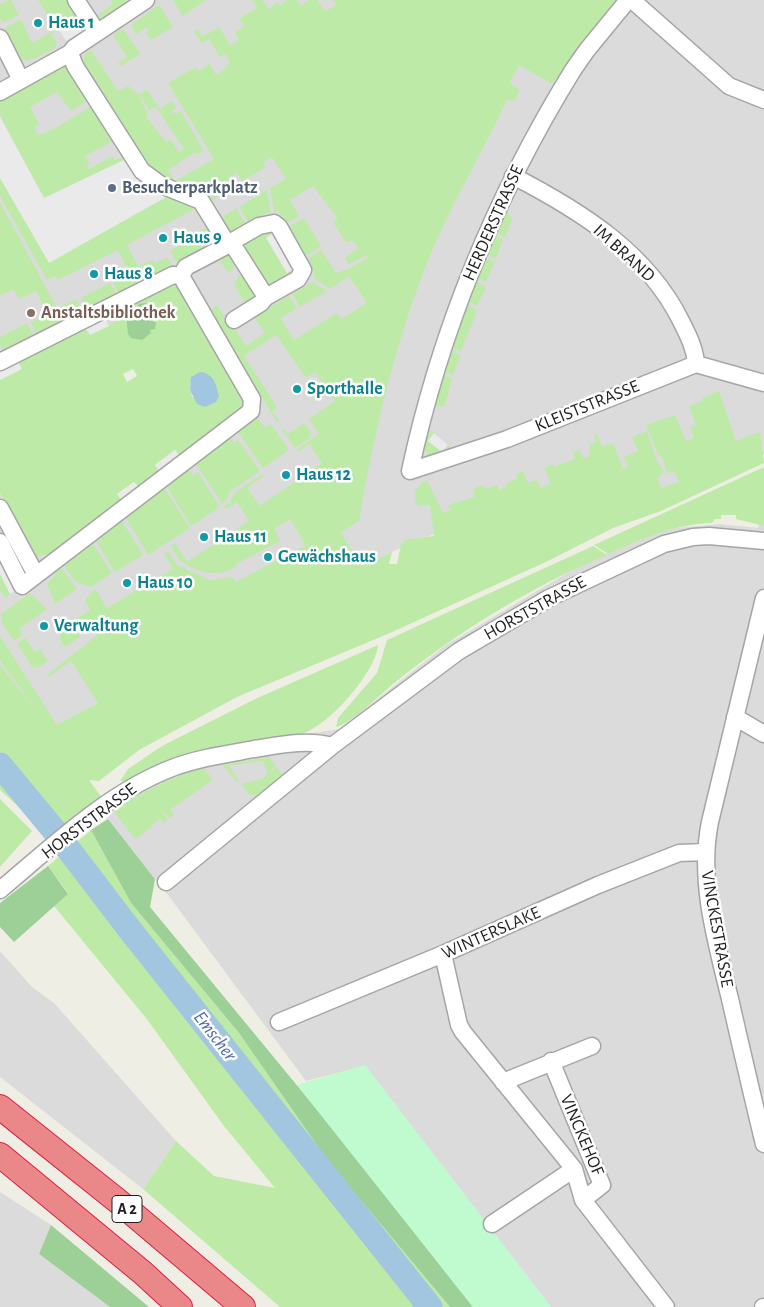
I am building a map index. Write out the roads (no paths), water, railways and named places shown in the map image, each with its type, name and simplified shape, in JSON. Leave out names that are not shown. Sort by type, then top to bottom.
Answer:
[{"type":"highway","name":"A 2","points":[[0,1107],[119,1202],[243,1307]]},
{"type":"highway","name":"A 2","points":[[0,1155],[180,1307]]},
{"type":"street","points":[[76,0],[97,32]]},
{"type":"street","points":[[0,92],[70,53],[74,48],[146,0]]},
{"type":"street","name":"HERDERSTRASSE","points":[[410,471],[443,344],[478,250],[513,176],[573,70],[591,44],[628,0]]},
{"type":"street","points":[[632,0],[729,86],[764,100]]},
{"type":"street","points":[[0,38],[21,80]]},
{"type":"street","points":[[70,53],[76,66],[138,167],[160,185],[201,201],[226,245],[266,297]]},
{"type":"street","name":"IM BRAND","points":[[513,176],[579,214],[612,237],[642,264],[663,289],[678,315],[692,345],[696,364]]},
{"type":"street","points":[[181,276],[186,267],[266,223],[274,223],[279,227],[302,266],[302,273],[298,279],[266,297],[261,303],[234,320]]},
{"type":"street","points":[[0,362],[173,275],[181,276]]},
{"type":"street","points":[[0,542],[22,586],[251,411],[252,399],[181,276]]},
{"type":"street","points":[[696,364],[764,383]]},
{"type":"street","name":"KLEISTSTRASSE","points":[[410,471],[507,438],[696,364]]},
{"type":"street","points":[[0,508],[36,575]]},
{"type":"street","name":"HORSTSTRASSE","points":[[166,882],[332,746],[459,651],[549,598],[664,544],[693,537],[742,537],[764,541]]},
{"type":"street","name":"VINCKESTRASSE","points":[[764,598],[710,822],[705,852],[706,878],[718,947],[764,1142]]},
{"type":"street","points":[[735,717],[764,734]]},
{"type":"street","name":"HORSTSTRASSE","points":[[0,890],[95,812],[144,780],[191,762],[302,742],[332,746]]},
{"type":"street","name":"WINTERSLAKE","points":[[279,1022],[670,856],[694,851],[705,852]]},
{"type":"street","name":"VINCKEHOF","points":[[442,954],[459,1025],[574,1169],[583,1200],[666,1307]]},
{"type":"street","points":[[503,1082],[592,1046]]},
{"type":"street","name":"VINCKEHOF","points":[[551,1062],[602,1184],[583,1200]]},
{"type":"street","name":"VINCKEHOF","points":[[492,1224],[574,1169]]},
{"type":"water","points":[[200,372],[211,377],[219,396],[216,402],[205,407],[197,404],[190,390],[191,377]]},
{"type":"waterway","name":"Emscher","points":[[0,765],[53,829],[130,930],[430,1307]]},
{"type":"place","name":"Haus 1","points":[[38,23]]},
{"type":"place","name":"Besucherparkplatz","points":[[112,188]]},
{"type":"place","name":"Haus 9","points":[[163,238]]},
{"type":"place","name":"Haus 8","points":[[94,274]]},
{"type":"place","name":"Anstaltsbibliothek","points":[[31,313]]},
{"type":"place","name":"Sporthalle","points":[[297,389]]},
{"type":"place","name":"Haus 12","points":[[286,475]]},
{"type":"place","name":"Haus 11","points":[[204,537]]},
{"type":"place","name":"Gewächshaus","points":[[268,557]]},
{"type":"place","name":"Haus 10","points":[[127,583]]},
{"type":"place","name":"Verwaltung","points":[[44,626]]}]
